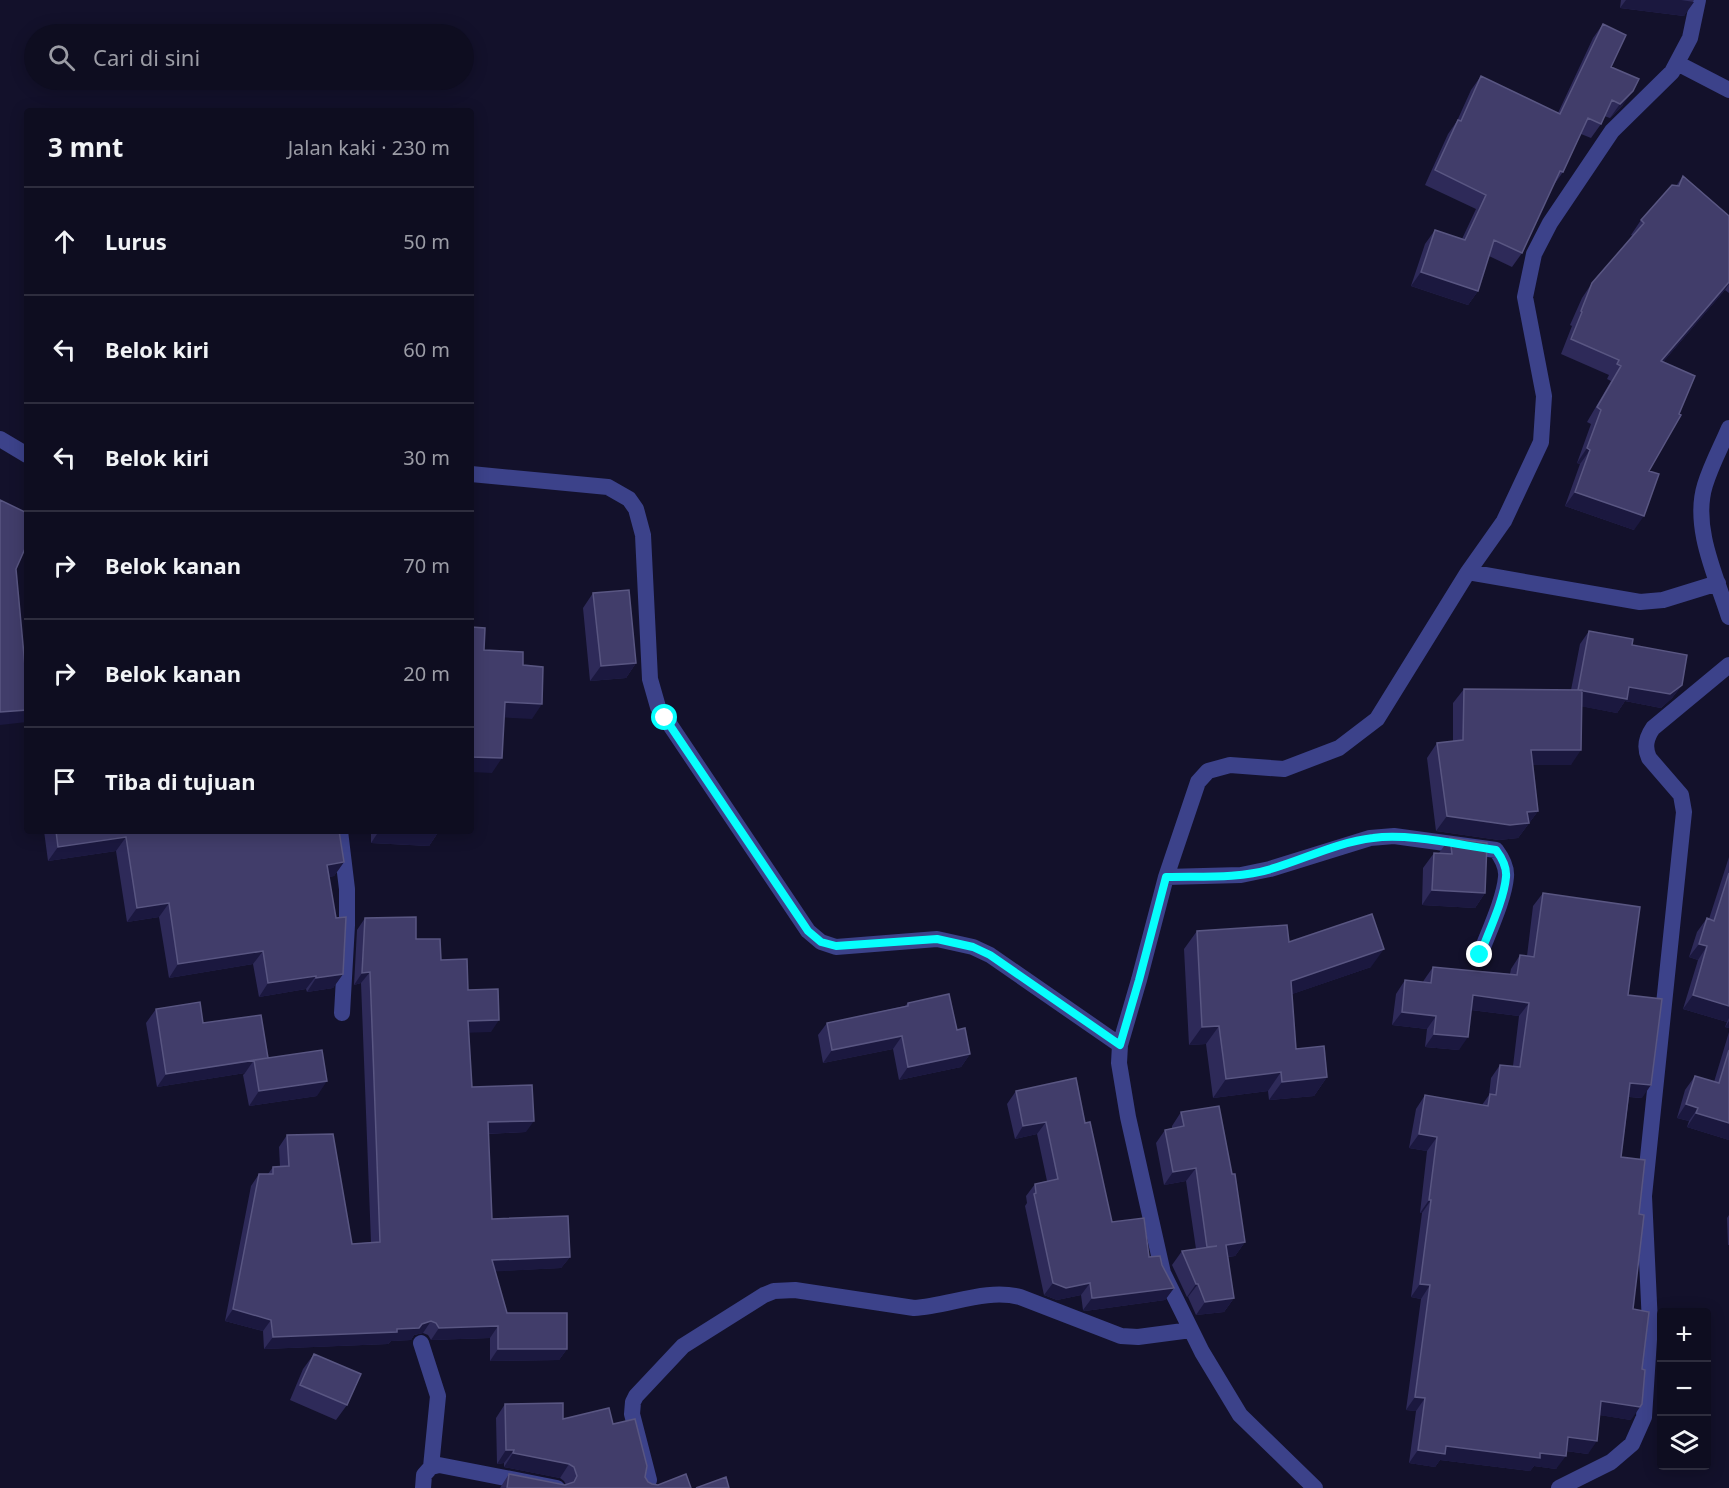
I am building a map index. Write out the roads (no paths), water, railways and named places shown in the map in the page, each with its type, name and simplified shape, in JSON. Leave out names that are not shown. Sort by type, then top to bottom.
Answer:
[{"type":"street","points":[[1315,1488],[1240,1415],[1202,1352],[1163,1273],[1128,1117],[1119,1063],[1120,1045],[1166,877],[1197,782],[1208,771],[1230,765],[1284,769],[1339,748],[1368,727],[1377,719],[1468,572],[1504,521],[1541,442],[1544,396],[1525,297],[1534,254],[1550,224],[1612,131],[1672,72],[1690,38],[1698,0]]},
{"type":"street","points":[[1677,63],[1729,90]]},
{"type":"street","points":[[1729,428],[1705,485],[1701,508],[1702,531],[1729,617]]},
{"type":"street","points":[[0,439],[24,453]]},
{"type":"street","points":[[474,474],[608,487],[629,499],[636,509],[643,535],[650,680],[658,707],[808,931],[821,942],[836,946],[937,939],[973,947],[990,955],[1120,1045]]},
{"type":"street","points":[[1468,572],[1640,602],[1663,600],[1718,583]]},
{"type":"street","points":[[1559,1488],[1611,1462],[1632,1444],[1644,1417],[1650,1324],[1644,1196],[1684,812],[1681,795],[1648,758],[1646,742],[1653,728],[1729,665]]},
{"type":"street","points":[[340,834],[346,889],[342,1013]]},
{"type":"street","points":[[1166,877],[1241,875],[1348,843],[1394,836],[1496,850],[1503,859],[1506,875],[1503,893],[1480,955]]},
{"type":"street","points":[[646,1488],[649,1479],[632,1414],[636,1396],[683,1346],[774,1291],[795,1290],[914,1308],[1008,1294],[1121,1336],[1137,1337],[1191,1330]]},
{"type":"street","points":[[421,1343],[438,1396],[431,1467]]},
{"type":"street","points":[[423,1488],[424,1475],[431,1467],[439,1465],[557,1488]]}]
